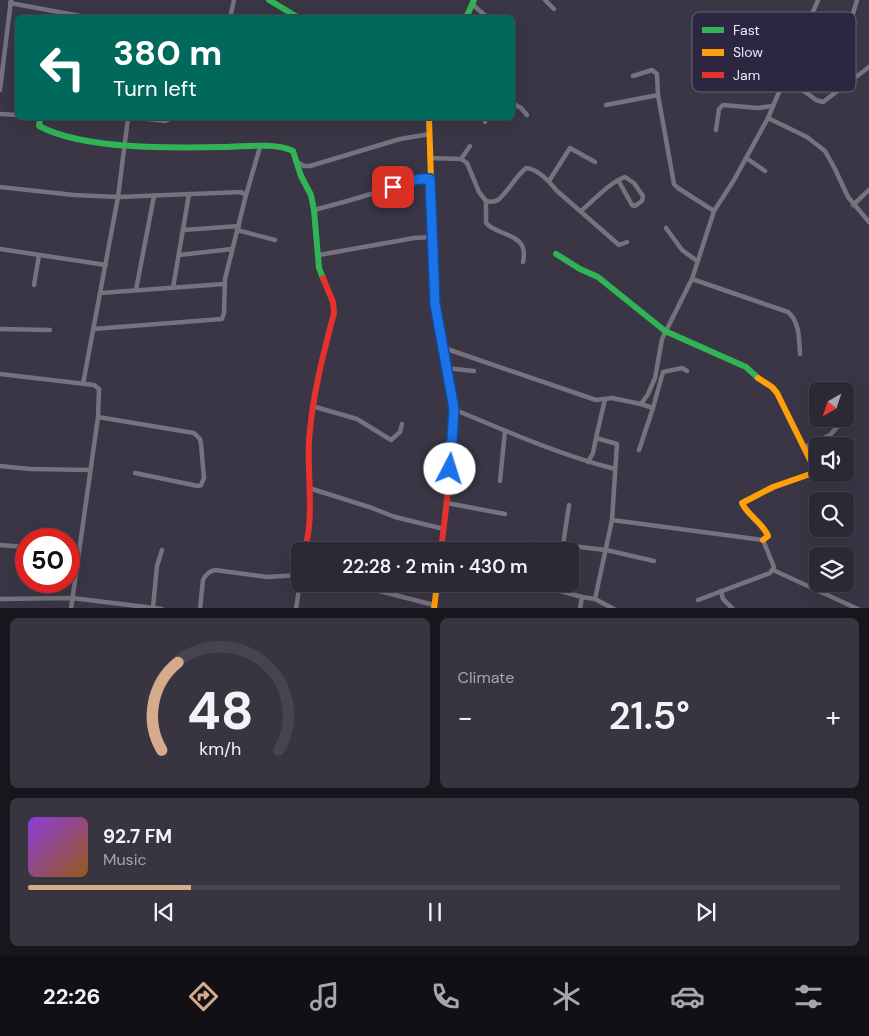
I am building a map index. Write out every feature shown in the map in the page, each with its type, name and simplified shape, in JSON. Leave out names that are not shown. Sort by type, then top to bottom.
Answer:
[{"type":"street","points":[[231,15],[234,0]]},
{"type":"street","points":[[269,0],[279,3],[295,15]]},
{"type":"street","points":[[545,0],[554,9]]},
{"type":"street","points":[[813,12],[818,0]]},
{"type":"street","points":[[853,12],[857,0]]},
{"type":"street","points":[[0,90],[10,1],[79,15]]},
{"type":"street","points":[[467,15],[473,2],[485,15]]},
{"type":"street","points":[[0,46],[6,46]]},
{"type":"street","points":[[856,77],[869,67]]},
{"type":"street","points":[[633,76],[652,70],[657,74],[658,95],[674,184],[714,211]]},
{"type":"street","points":[[641,404],[655,378],[665,331],[692,279],[714,211],[768,118],[778,92]]},
{"type":"street","points":[[805,92],[819,102],[823,102],[837,92]]},
{"type":"street","points":[[606,105],[658,95]]},
{"type":"street","points":[[515,105],[527,115]]},
{"type":"street","points":[[716,130],[718,109],[723,105],[758,108],[772,106]]},
{"type":"street","points":[[0,114],[15,115]]},
{"type":"street","points":[[768,118],[807,137],[825,151],[848,197],[869,222]]},
{"type":"street","points":[[40,120],[39,126],[44,131],[66,137],[180,148],[260,147],[290,149],[293,151],[301,176],[311,195],[319,268],[333,302],[334,313],[317,378],[312,406],[307,542]]},
{"type":"street","points":[[83,384],[118,197],[128,120]]},
{"type":"street","points":[[431,120],[430,179],[435,304],[441,347],[454,409],[452,451],[442,542]]},
{"type":"street","points":[[301,176],[304,170],[310,166],[400,138],[430,134]]},
{"type":"street","points":[[461,159],[470,146]]},
{"type":"street","points":[[93,329],[219,320],[223,317],[224,284],[260,147]]},
{"type":"street","points":[[549,181],[570,148],[595,162]]},
{"type":"street","points":[[430,158],[461,159],[468,163],[474,182],[486,202],[486,223],[490,227],[514,237],[518,241],[523,250],[523,262]]},
{"type":"street","points":[[746,158],[765,171]]},
{"type":"street","points":[[296,160],[304,166],[310,166]]},
{"type":"street","points":[[486,202],[498,199],[517,175],[526,168],[531,169],[549,181],[556,190],[619,246],[627,242]]},
{"type":"street","points":[[581,211],[618,180],[626,178],[632,180],[643,196],[642,201],[634,206],[632,205],[618,180]]},
{"type":"street","points":[[314,210],[351,201],[410,181],[430,179]]},
{"type":"street","points":[[0,186],[74,195],[118,197],[241,192],[246,195]]},
{"type":"street","points":[[854,205],[869,190]]},
{"type":"street","points":[[173,288],[189,194]]},
{"type":"street","points":[[136,290],[154,196]]},
{"type":"street","points":[[183,230],[238,228],[275,240]]},
{"type":"street","points":[[666,228],[682,250],[697,261]]},
{"type":"street","points":[[319,255],[414,238],[432,237]]},
{"type":"street","points":[[0,249],[106,265]]},
{"type":"street","points":[[179,255],[232,249]]},
{"type":"street","points":[[556,254],[580,269],[598,277],[665,331],[746,367],[772,387],[777,393],[816,470],[815,474],[773,488],[744,501],[742,504],[744,508],[760,522],[768,536],[763,540],[612,520]]},
{"type":"street","points":[[34,284],[39,255]]},
{"type":"street","points":[[692,279],[788,312],[795,319],[797,325],[800,354]]},
{"type":"street","points":[[100,293],[224,284]]},
{"type":"street","points":[[0,328],[50,330]]},
{"type":"street","points":[[441,347],[596,400],[612,398],[653,408]]},
{"type":"street","points":[[446,368],[474,371]]},
{"type":"street","points":[[639,450],[663,372],[682,368],[687,371]]},
{"type":"street","points":[[0,374],[94,385],[99,389],[98,417],[80,539]]},
{"type":"street","points":[[588,462],[593,453],[605,399]]},
{"type":"street","points":[[312,406],[357,419],[389,440],[392,440],[400,432],[402,424]]},
{"type":"street","points":[[454,409],[588,462],[615,469]]},
{"type":"street","points":[[98,417],[194,433],[200,439],[204,478],[201,485],[198,486],[136,473]]},
{"type":"street","points":[[804,447],[830,435],[838,428]]},
{"type":"street","points":[[500,481],[505,430]]},
{"type":"street","points":[[595,599],[612,520],[617,444],[596,438]]},
{"type":"street","points":[[0,466],[30,469],[90,470]]},
{"type":"street","points":[[310,488],[372,508],[395,518],[444,529]]},
{"type":"street","points":[[447,503],[506,514]]},
{"type":"street","points":[[563,542],[569,506]]},
{"type":"street","points":[[763,540],[772,558],[773,570]]},
{"type":"street","points":[[0,545],[15,546]]},
{"type":"street","points":[[579,547],[606,550],[654,561]]},
{"type":"street","points":[[153,608],[157,566],[162,550]]},
{"type":"street","points":[[200,608],[203,580],[210,571],[215,570],[267,577],[291,576]]},
{"type":"street","points":[[698,600],[766,575],[773,570]]},
{"type":"street","points":[[773,570],[858,608]]},
{"type":"street","points":[[721,591],[723,598],[733,608]]},
{"type":"street","points":[[296,608],[298,592]]},
{"type":"street","points":[[381,592],[434,607],[436,592]]},
{"type":"street","points":[[564,592],[595,599],[614,608]]},
{"type":"street","points":[[71,608],[73,593]]},
{"type":"street","points":[[580,608],[582,597]]},
{"type":"street","points":[[0,599],[72,598],[162,608]]},
{"type":"traffic: fast","points":[[269,0],[294,15]]},
{"type":"traffic: fast","points":[[467,15],[474,0]]},
{"type":"traffic: fast","points":[[40,120],[39,126],[58,134],[80,140],[104,143],[180,148],[268,146],[293,151],[301,176],[311,195],[319,268],[323,278]]},
{"type":"traffic: fast","points":[[556,254],[580,269],[598,277],[665,331],[746,367],[758,378]]},
{"type":"traffic: slow","points":[[429,120],[435,304],[453,409],[450,473]]},
{"type":"traffic: slow","points":[[758,378],[772,387],[777,393],[816,472],[773,487],[742,503],[768,536],[763,540]]},
{"type":"traffic: slow","points":[[434,608],[436,592]]},
{"type":"traffic: jam","points":[[306,542],[310,511],[310,425],[318,376],[334,313],[333,302],[323,278]]},
{"type":"traffic: jam","points":[[442,542],[450,473]]},
{"type":"route","points":[[393,187],[410,181],[430,179],[435,304],[441,347],[454,409],[450,469]]}]
